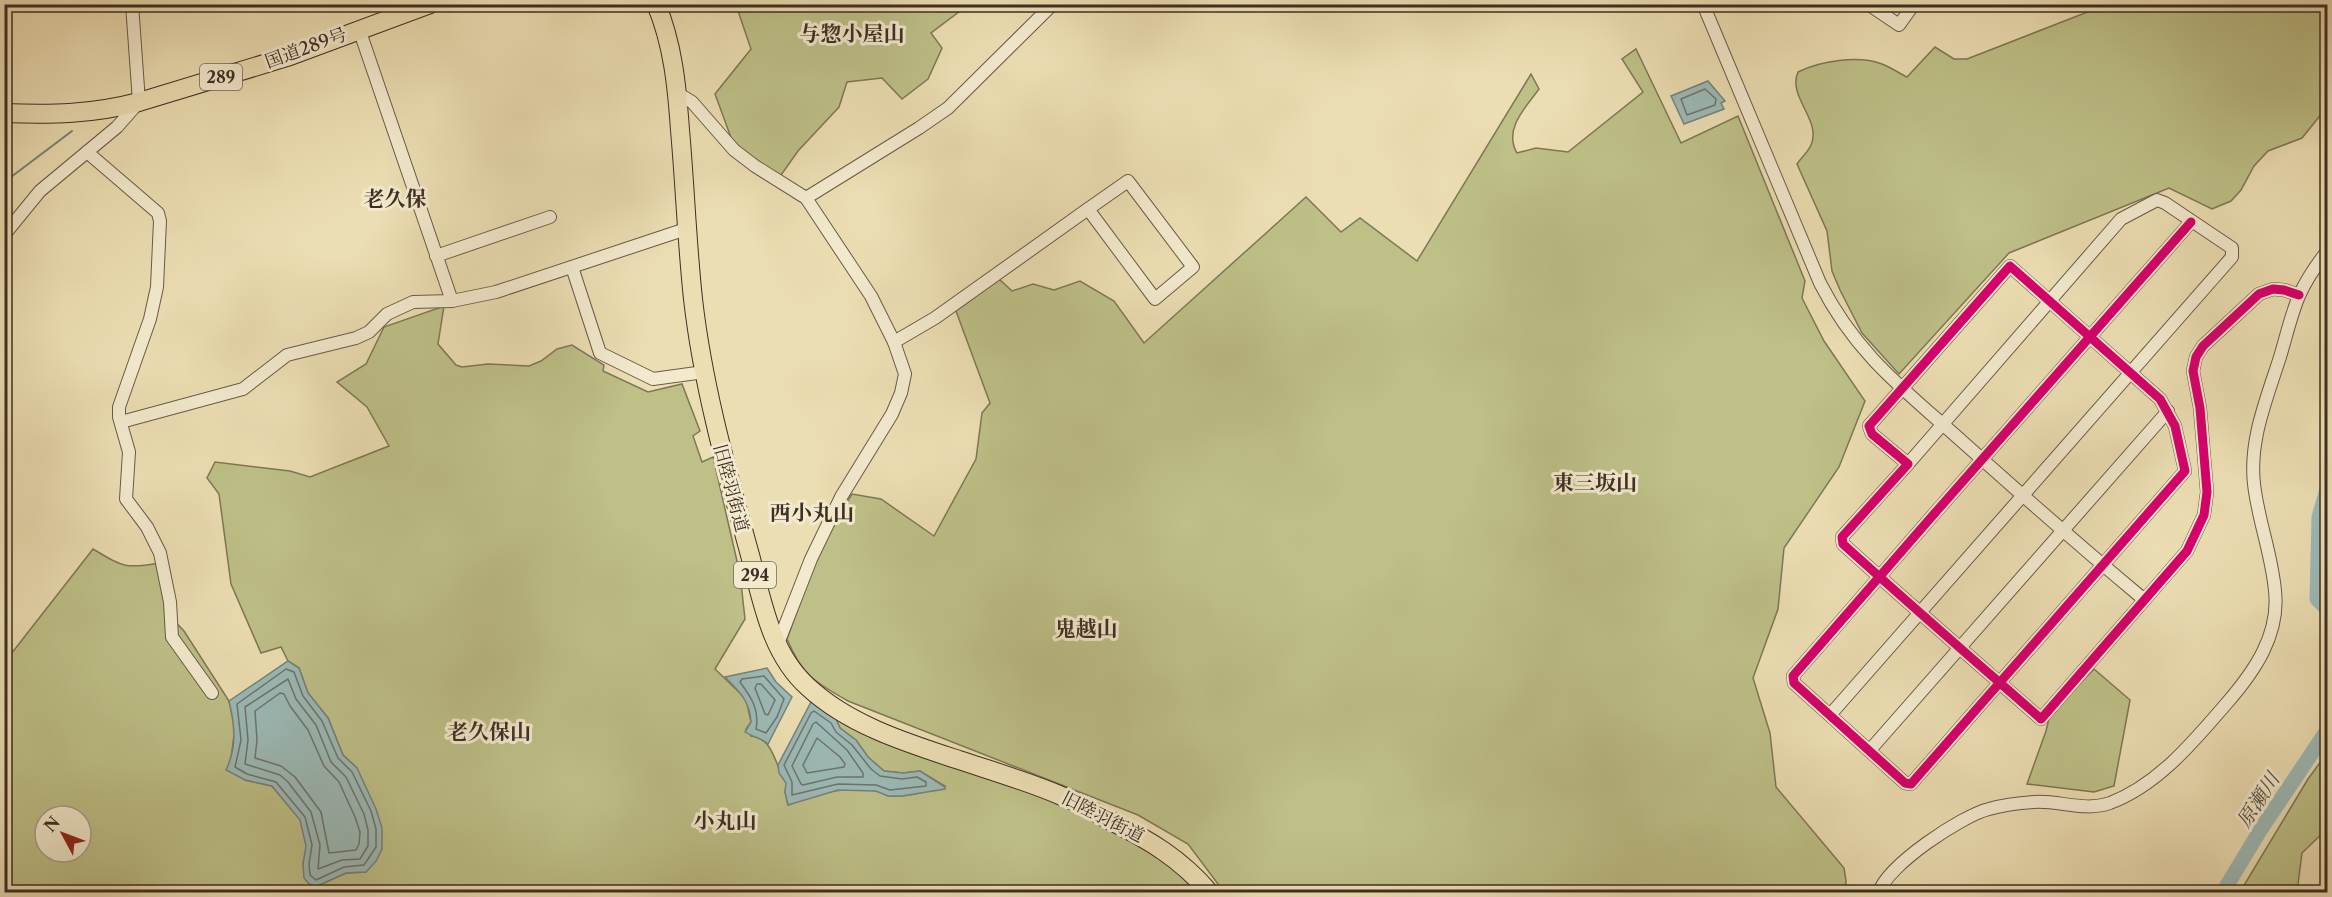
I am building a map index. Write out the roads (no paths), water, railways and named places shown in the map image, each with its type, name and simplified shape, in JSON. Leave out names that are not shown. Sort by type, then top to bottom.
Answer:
[{"type":"highway","name":"国道289号","points":[[4,112],[52,115],[119,108],[286,57],[430,4]]},
{"type":"highway","name":"旧陸羽街道","points":[[656,4],[670,46],[677,93],[693,299],[704,372],[715,430],[777,646],[793,672],[808,687],[850,715],[882,732],[923,748],[1066,797],[1154,843],[1176,859],[1199,888]]},
{"type":"street","points":[[4,235],[40,191],[117,127],[139,102],[132,4]]},
{"type":"street","points":[[806,198],[919,129],[948,108],[1053,4]]},
{"type":"street","points":[[1703,4],[1828,300],[1860,347],[1901,389],[2022,495],[2140,597],[2146,597]]},
{"type":"street","points":[[1868,4],[1899,25],[1914,4]]},
{"type":"street","points":[[359,29],[452,301]]},
{"type":"street","points":[[677,93],[692,102],[741,155],[806,198],[871,296],[894,342],[905,374],[901,393],[892,414],[842,497],[811,559],[777,646]]},
{"type":"street","points":[[87,152],[158,213],[160,220],[158,287],[150,319],[119,407],[129,452],[126,500],[147,527],[160,553],[170,602],[172,636],[212,693]]},
{"type":"street","points":[[894,342],[935,318],[1088,209],[1128,181],[1193,267],[1155,299],[1088,209]]},
{"type":"street","points":[[1830,715],[1918,613],[2232,257],[2232,248],[2157,200],[2121,219],[1943,425],[1842,537],[1843,544],[1918,613],[2042,719],[2187,551],[2204,516],[2207,492],[2200,408],[2193,371],[2196,357],[2203,346],[2259,294],[2284,290],[2299,295]]},
{"type":"street","points":[[436,256],[550,217]]},
{"type":"street","points":[[1908,464],[1872,434],[1869,426],[2010,266],[2090,336],[2160,399],[2175,426],[2185,471],[1911,784],[1905,783],[1830,715],[1794,682],[1793,676],[2090,336],[2191,222]]},
{"type":"street","points":[[121,422],[243,389],[287,355],[356,338],[369,332],[387,314],[414,302],[452,301],[496,292],[689,228]]},
{"type":"street","points":[[1879,892],[1895,872],[1927,843],[1956,824],[1988,809],[2036,802],[2083,807],[2107,804],[2127,796],[2152,779],[2179,755],[2228,702],[2262,655],[2274,625],[2276,592],[2254,483],[2255,436],[2299,295],[2328,250]]},
{"type":"street","points":[[572,267],[600,353],[653,379],[704,372]]},
{"type":"street","points":[[1870,750],[2168,411]]},
{"type":"water","points":[[1708,81],[1725,101],[1721,103],[1724,109],[1684,124],[1671,96]]},
{"type":"water","points":[[288,661],[299,668],[308,693],[328,718],[343,755],[357,768],[382,828],[382,849],[376,861],[366,872],[346,873],[315,887],[304,878],[303,864],[306,846],[300,820],[272,786],[245,780],[226,770],[232,753],[234,736],[229,701]]},
{"type":"water","points":[[767,668],[776,682],[792,697],[768,744],[745,732],[751,722],[746,702],[725,677]]},
{"type":"water","points":[[811,702],[836,719],[840,728],[856,740],[868,757],[884,771],[903,773],[920,771],[945,789],[902,796],[888,796],[876,791],[838,790],[788,805],[785,792],[786,783],[779,773],[778,765]]},
{"type":"waterway","points":[[4,185],[11,177],[72,131]]},
{"type":"waterway","name":"原瀬川","points":[[2328,486],[2319,517],[2317,599],[2328,610]]},
{"type":"waterway","name":"原瀬川","points":[[2223,892],[2261,829],[2328,729]]},
{"type":"district","name":"与惣小屋山","points":[[852,33]]},
{"type":"district","name":"老久保","points":[[395,198]]},
{"type":"district","name":"東三坂山","points":[[1595,482]]},
{"type":"district","name":"西小丸山","points":[[812,512]]},
{"type":"district","name":"鬼越山","points":[[1086,628]]},
{"type":"district","name":"老久保山","points":[[489,731]]},
{"type":"district","name":"小丸山","points":[[725,820]]}]
